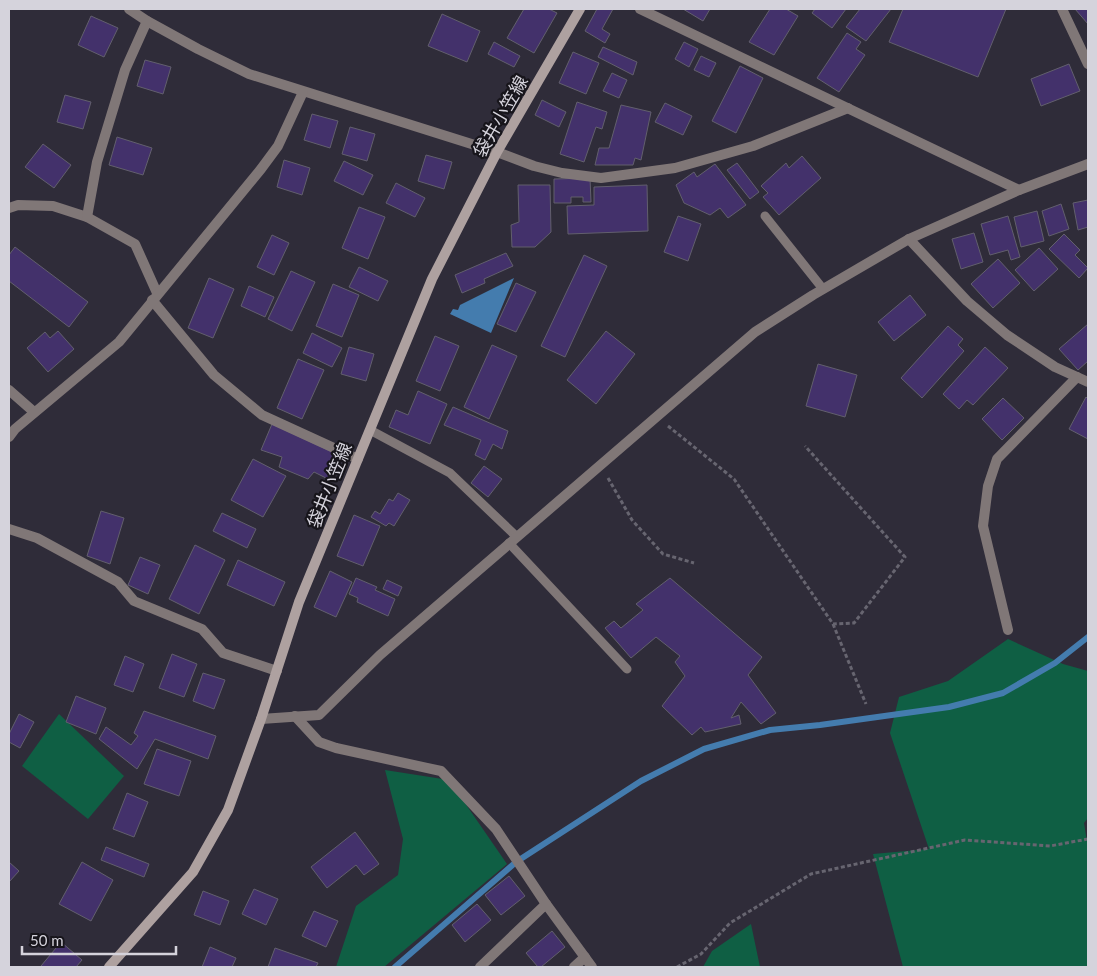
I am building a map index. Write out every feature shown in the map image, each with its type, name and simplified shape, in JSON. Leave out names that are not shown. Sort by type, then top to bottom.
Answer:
[{"type":"main road","name":"袋井小笠線","points":[[110,967],[193,872],[228,810],[262,719],[299,602],[432,279],[497,152],[580,9]]},
{"type":"street","points":[[129,9],[198,49],[249,74],[562,174],[601,178],[675,168],[753,146],[848,108]]},
{"type":"street","points":[[640,9],[1019,190]]},
{"type":"street","points":[[1062,9],[1088,64]]},
{"type":"street","points":[[87,216],[97,162],[125,70],[147,21]]},
{"type":"street","points":[[9,437],[34,412],[119,342],[278,146],[303,92]]},
{"type":"street","points":[[262,719],[319,715],[380,655],[754,332],[909,239],[1019,190],[1088,164]]},
{"type":"street","points":[[9,208],[18,205],[54,206],[87,216],[135,244],[155,297],[214,375],[262,415],[358,459]]},
{"type":"street","points":[[909,239],[967,301],[1007,334],[1055,367],[1088,382]]},
{"type":"street","points":[[1008,630],[983,526],[988,486],[997,459],[1077,377]]},
{"type":"street","points":[[9,390],[34,412]]},
{"type":"street","points":[[9,529],[37,538],[118,582],[134,600],[202,629],[223,653],[277,671]]},
{"type":"street","points":[[295,716],[319,742],[441,771],[496,829],[546,904],[592,967]]},
{"type":"street","points":[[480,967],[546,904]]},
{"type":"street","points":[[574,967],[585,957]]},
{"type":"lane","points":[[766,216],[823,289]]},
{"type":"lane","points":[[370,430],[450,474],[513,540],[627,669]]},
{"type":"path","points":[[656,416],[734,479],[833,624],[866,704]]},
{"type":"path","points":[[805,446],[905,557],[854,623],[833,624]]},
{"type":"path","points":[[600,465],[632,520],[663,554],[694,563]]},
{"type":"path","points":[[677,967],[701,954],[730,923],[812,874],[965,840],[1050,846],[1088,839]]},
{"type":"green space","points":[[1008,639],[1063,664],[1088,671],[1088,818],[1084,823],[1088,848],[1088,967],[903,967],[873,854],[929,849],[890,733],[899,697],[948,681]]},
{"type":"green space","points":[[59,714],[124,776],[88,819],[22,766]]},
{"type":"green space","points":[[385,770],[449,780],[507,864],[384,967],[336,967],[356,906],[398,875],[403,839]]},
{"type":"green space","points":[[751,924],[760,967],[703,967],[712,951]]},
{"type":"water","points":[[514,278],[491,333],[450,314],[453,309],[458,310],[460,305]]},
{"type":"building","points":[[524,9],[549,9],[557,13],[534,53],[507,38]]},
{"type":"building","points":[[597,9],[613,9],[602,29],[610,34],[605,43],[585,31]]},
{"type":"building","points":[[683,9],[710,9],[703,21]]},
{"type":"building","points":[[770,9],[786,9],[798,16],[774,55],[749,42]]},
{"type":"building","points":[[815,9],[846,9],[832,28],[812,13]]},
{"type":"building","points":[[860,9],[891,9],[866,41],[846,27]]},
{"type":"building","points":[[903,9],[1006,9],[978,77],[889,42]]},
{"type":"building","points":[[1075,9],[1088,9],[1088,24]]},
{"type":"building","points":[[442,14],[480,31],[467,62],[428,46]]},
{"type":"building","points":[[91,16],[118,28],[104,57],[78,45]]},
{"type":"building","points":[[847,33],[861,42],[856,49],[865,55],[839,92],[817,78]]},
{"type":"building","points":[[494,42],[520,56],[514,67],[488,54]]},
{"type":"building","points":[[684,42],[698,49],[689,67],[675,59]]},
{"type":"building","points":[[603,47],[637,62],[633,75],[598,57]]},
{"type":"building","points":[[573,52],[599,63],[586,94],[559,83]]},
{"type":"building","points":[[701,56],[716,63],[709,77],[694,70]]},
{"type":"building","points":[[145,60],[171,67],[163,94],[137,86]]},
{"type":"building","points":[[1069,64],[1080,91],[1041,106],[1031,79]]},
{"type":"building","points":[[740,66],[763,78],[736,133],[712,121]]},
{"type":"building","points":[[612,73],[627,80],[619,98],[603,91]]},
{"type":"building","points":[[65,95],[91,102],[83,129],[57,122]]},
{"type":"building","points":[[542,100],[566,112],[559,127],[535,115]]},
{"type":"building","points":[[577,102],[607,112],[602,129],[596,127],[584,162],[560,154]]},
{"type":"building","points":[[665,103],[692,116],[683,135],[655,122]]},
{"type":"building","points":[[621,105],[651,112],[641,160],[635,158],[633,165],[595,165],[599,148],[609,148]]},
{"type":"building","points":[[312,114],[338,121],[330,148],[304,140]]},
{"type":"building","points":[[350,127],[375,134],[367,161],[342,154]]},
{"type":"building","points":[[117,137],[152,148],[143,175],[109,165]]},
{"type":"building","points":[[43,144],[71,165],[54,188],[25,167]]},
{"type":"building","points":[[426,155],[452,162],[444,189],[418,181]]},
{"type":"building","points":[[802,156],[821,178],[779,215],[763,197],[768,193],[761,186],[786,163],[789,168]]},
{"type":"building","points":[[284,160],[310,168],[302,195],[277,187]]},
{"type":"building","points":[[344,161],[373,175],[363,195],[334,181]]},
{"type":"building","points":[[737,163],[759,192],[750,199],[727,170]]},
{"type":"building","points":[[715,164],[746,205],[728,218],[720,208],[710,215],[684,203],[676,185],[694,172],[697,177]]},
{"type":"building","points":[[590,178],[591,202],[583,202],[583,197],[571,197],[571,203],[554,203],[554,179]]},
{"type":"building","points":[[396,183],[425,198],[415,217],[386,203]]},
{"type":"building","points":[[518,185],[550,185],[551,232],[535,247],[512,247],[511,225],[519,222]]},
{"type":"building","points":[[647,185],[648,231],[568,234],[567,206],[594,205],[594,187]]},
{"type":"building","points":[[1088,200],[1088,227],[1078,230],[1073,203]]},
{"type":"building","points":[[1061,204],[1069,229],[1049,236],[1042,211]]},
{"type":"building","points":[[359,207],[385,217],[368,259],[342,248]]},
{"type":"building","points":[[1037,211],[1044,241],[1021,247],[1014,217]]},
{"type":"building","points":[[678,216],[701,224],[688,261],[664,252]]},
{"type":"building","points":[[1008,216],[1020,257],[1011,260],[1008,250],[990,255],[981,224]]},
{"type":"building","points":[[974,233],[983,262],[961,269],[952,239]]},
{"type":"building","points":[[1064,234],[1080,250],[1075,255],[1088,268],[1079,278],[1049,249]]},
{"type":"building","points":[[272,235],[289,243],[274,275],[257,267]]},
{"type":"building","points":[[15,247],[88,302],[69,327],[9,281],[9,255]]},
{"type":"building","points":[[1039,248],[1058,269],[1034,291],[1015,270]]},
{"type":"building","points":[[506,253],[513,266],[484,279],[485,283],[462,293],[455,275]]},
{"type":"building","points":[[584,255],[607,266],[565,357],[541,346]]},
{"type":"building","points":[[998,259],[1020,283],[993,308],[971,284]]},
{"type":"building","points":[[359,267],[388,281],[378,301],[349,287]]},
{"type":"building","points":[[291,271],[315,282],[292,331],[268,319]]},
{"type":"building","points":[[209,278],[234,289],[213,338],[188,328]]},
{"type":"building","points":[[516,283],[536,292],[516,332],[497,324]]},
{"type":"building","points":[[333,284],[359,295],[342,337],[316,326]]},
{"type":"building","points":[[249,286],[274,297],[265,317],[241,306]]},
{"type":"building","points":[[910,295],[926,315],[894,341],[878,322]]},
{"type":"building","points":[[1088,324],[1088,361],[1078,370],[1059,349]]},
{"type":"building","points":[[948,326],[963,339],[958,345],[964,351],[922,398],[901,378]]},
{"type":"building","points":[[58,331],[74,349],[48,372],[27,348],[45,332],[50,338]]},
{"type":"building","points":[[606,331],[635,354],[596,404],[567,380]]},
{"type":"building","points":[[312,333],[342,348],[332,367],[303,353]]},
{"type":"building","points":[[435,336],[459,346],[440,391],[416,381]]},
{"type":"building","points":[[492,345],[517,356],[489,419],[464,407]]},
{"type":"building","points":[[349,347],[374,354],[366,381],[341,374]]},
{"type":"building","points":[[985,347],[1008,368],[973,405],[967,400],[959,409],[943,394]]},
{"type":"building","points":[[298,359],[324,370],[302,419],[277,408]]},
{"type":"building","points":[[818,364],[857,375],[845,417],[806,406]]},
{"type":"building","points":[[418,391],[447,404],[430,444],[389,427],[396,410],[408,415]]},
{"type":"building","points":[[1086,397],[1088,399],[1088,439],[1069,429]]},
{"type":"building","points":[[1003,398],[1024,418],[1002,440],[982,419]]},
{"type":"building","points":[[453,407],[508,431],[502,449],[493,444],[485,460],[475,455],[481,440],[444,425]]},
{"type":"building","points":[[272,424],[341,456],[330,480],[314,472],[308,479],[279,467],[282,457],[261,450]]},
{"type":"building","points":[[253,459],[286,476],[263,517],[231,500]]},
{"type":"building","points":[[484,466],[502,479],[488,497],[471,483]]},
{"type":"building","points":[[398,493],[410,500],[394,526],[389,523],[386,526],[371,517],[375,511],[380,514],[389,499],[393,501]]},
{"type":"building","points":[[101,511],[124,518],[110,564],[87,556]]},
{"type":"building","points":[[222,513],[256,529],[247,548],[213,531]]},
{"type":"building","points":[[354,515],[380,526],[363,566],[337,556]]},
{"type":"building","points":[[195,545],[225,560],[199,614],[169,599]]},
{"type":"building","points":[[140,557],[160,565],[148,594],[128,585]]},
{"type":"building","points":[[238,560],[285,582],[274,606],[227,585]]},
{"type":"building","points":[[330,571],[352,582],[336,617],[314,607]]},
{"type":"building","points":[[356,578],[377,587],[375,590],[395,599],[388,616],[357,602],[358,598],[349,594]]},
{"type":"building","points":[[670,578],[762,657],[748,675],[776,713],[761,724],[741,702],[731,718],[739,715],[741,724],[705,732],[701,727],[692,735],[662,706],[685,676],[675,662],[680,656],[656,637],[631,658],[605,628],[614,621],[621,628],[643,610],[636,604]]},
{"type":"building","points":[[387,580],[402,587],[398,596],[383,589]]},
{"type":"building","points":[[172,654],[197,664],[184,697],[159,688]]},
{"type":"building","points":[[125,656],[144,664],[133,692],[114,685]]},
{"type":"building","points":[[203,673],[225,680],[214,709],[193,701]]},
{"type":"building","points":[[76,696],[106,708],[96,734],[66,722]]},
{"type":"building","points":[[144,711],[216,736],[208,759],[155,739],[137,769],[99,739],[106,727],[131,745],[138,736],[134,733]]},
{"type":"building","points":[[19,714],[34,722],[20,748],[9,742],[9,734]]},
{"type":"building","points":[[157,749],[191,761],[179,796],[144,784]]},
{"type":"building","points":[[127,793],[148,802],[134,837],[113,829]]},
{"type":"building","points":[[355,832],[379,864],[364,875],[356,865],[327,888],[311,867]]},
{"type":"building","points":[[106,847],[149,864],[144,877],[101,860]]},
{"type":"building","points":[[9,862],[19,871],[9,882]]},
{"type":"building","points":[[82,862],[113,880],[91,921],[59,904]]},
{"type":"building","points":[[509,876],[525,896],[501,915],[485,895]]},
{"type":"building","points":[[254,889],[278,899],[266,925],[242,914]]},
{"type":"building","points":[[203,891],[229,901],[220,925],[194,915]]},
{"type":"building","points":[[477,904],[491,920],[465,942],[452,925]]},
{"type":"building","points":[[314,911],[338,921],[326,947],[302,936]]},
{"type":"building","points":[[552,931],[565,947],[541,967],[538,967],[526,953]]},
{"type":"building","points":[[61,942],[82,960],[76,967],[42,967],[41,966]]},
{"type":"building","points":[[210,947],[236,958],[232,967],[202,967]]},
{"type":"building","points":[[275,948],[318,963],[316,967],[268,967]]},
{"type":"waterway","points":[[395,967],[516,862],[641,781],[704,749],[770,730],[949,707],[1003,693],[1055,663],[1088,637]]}]
